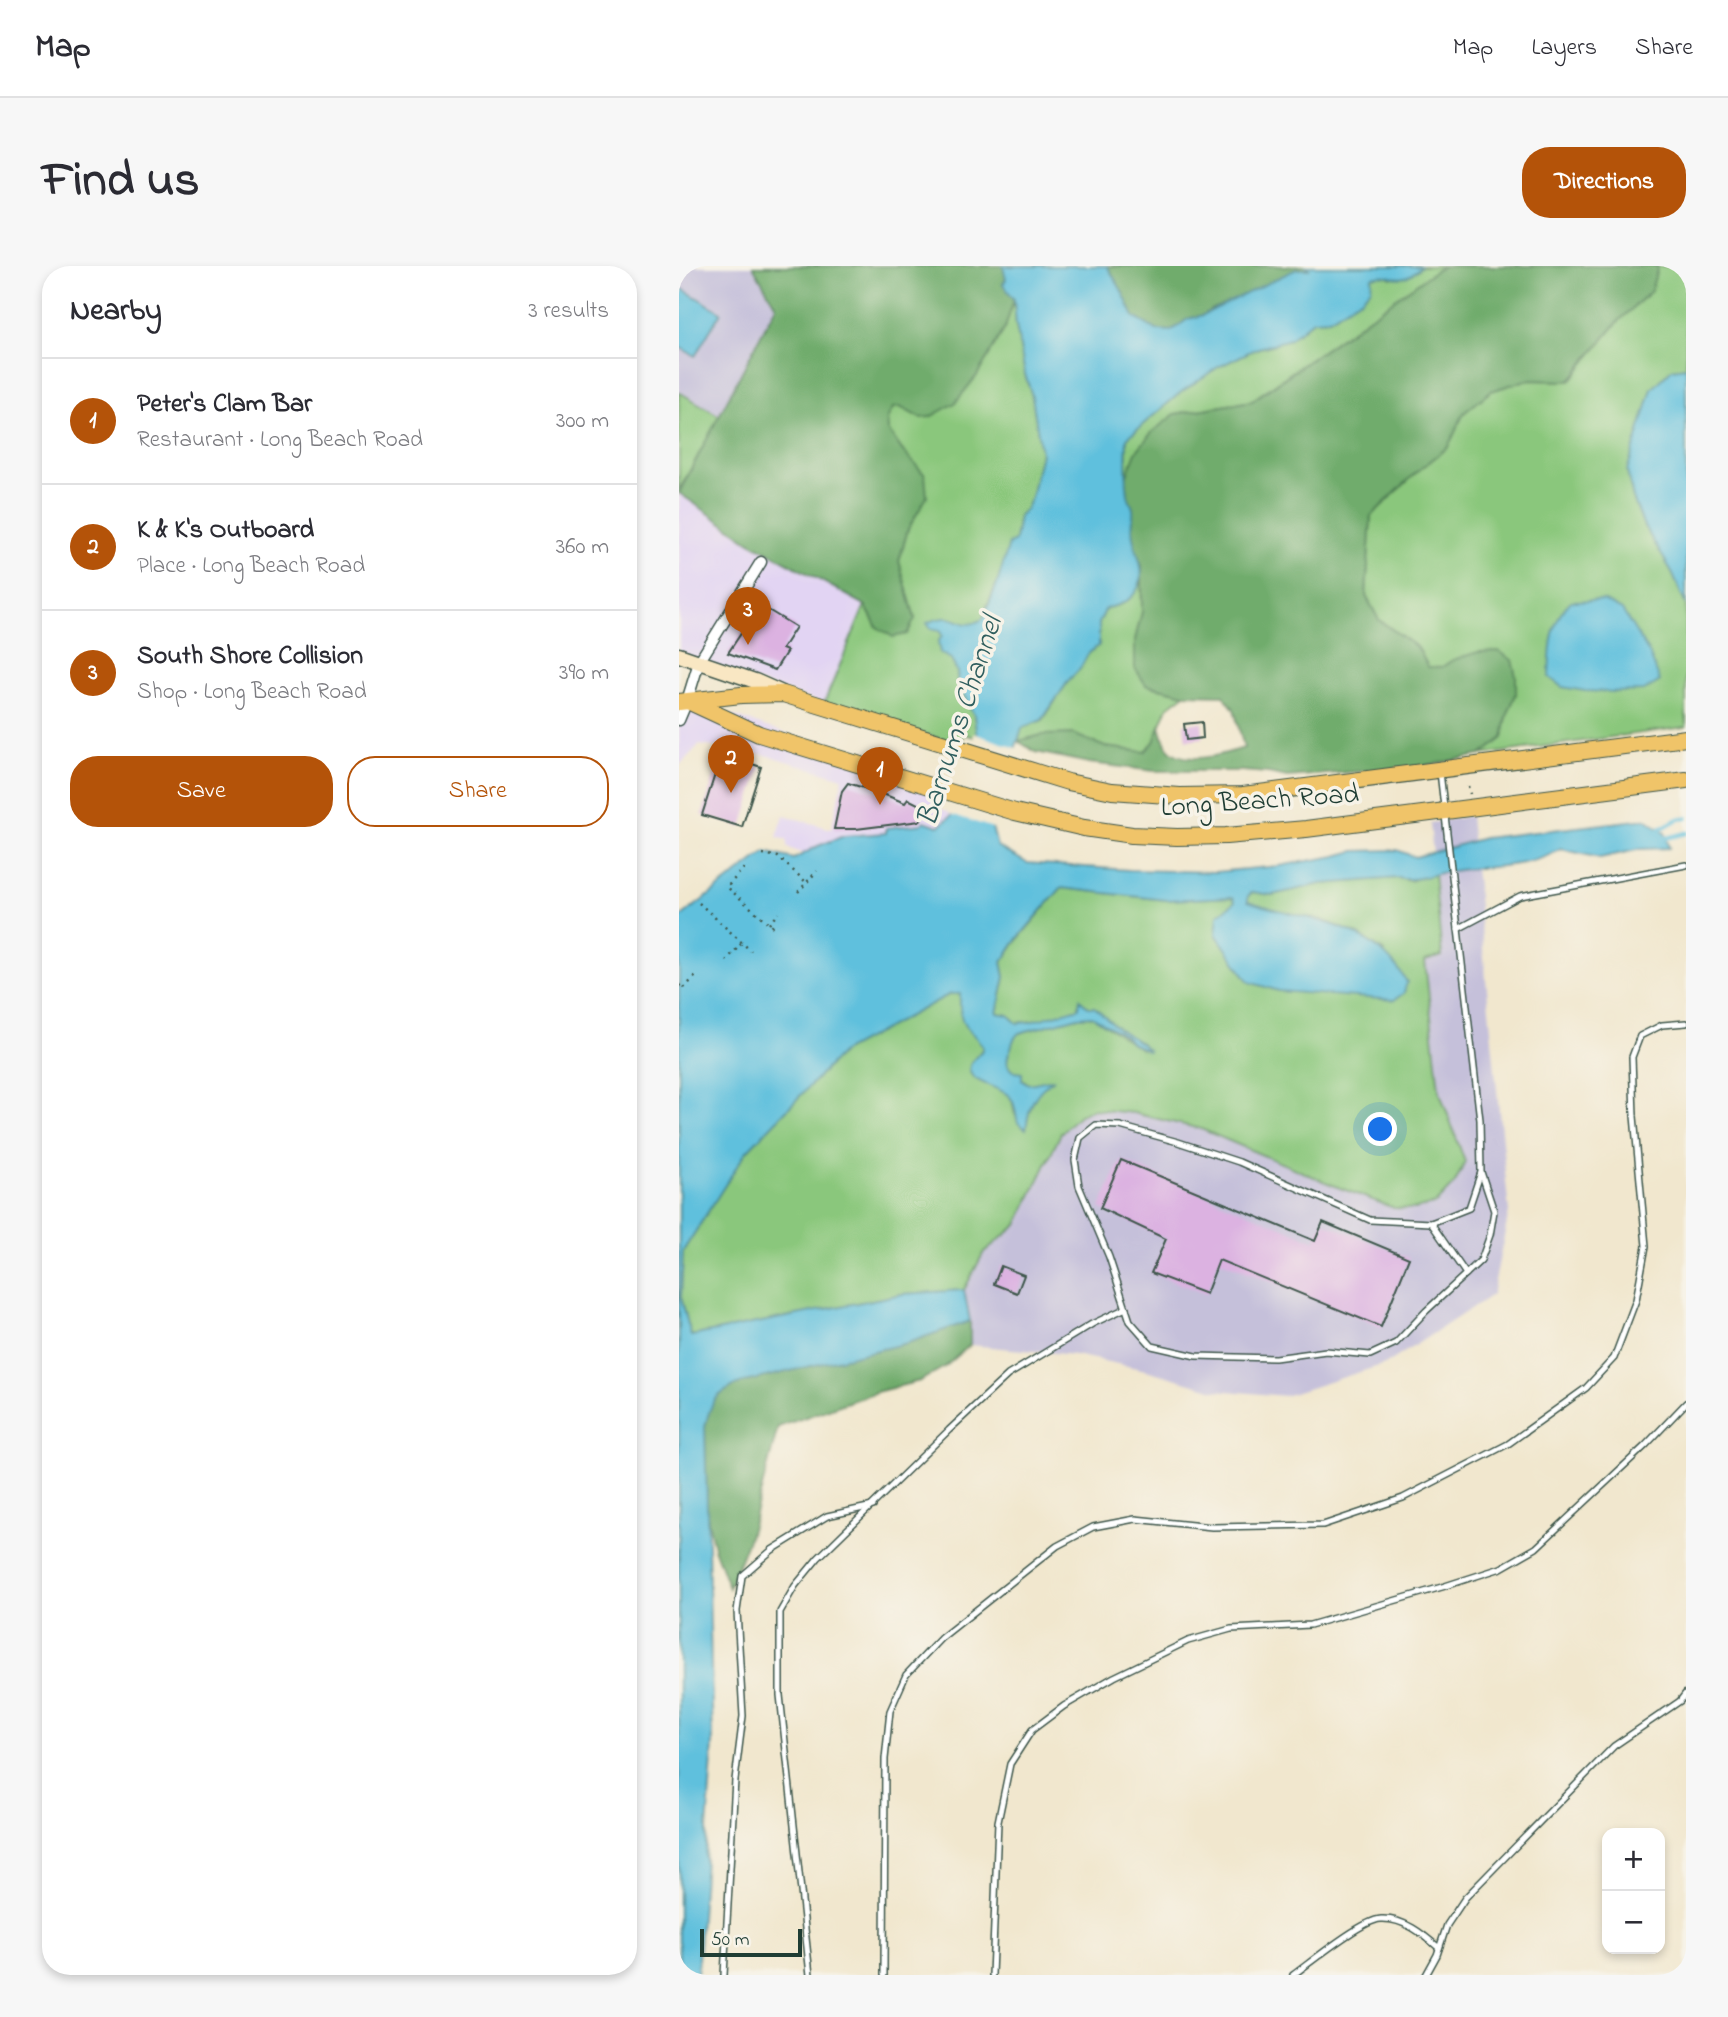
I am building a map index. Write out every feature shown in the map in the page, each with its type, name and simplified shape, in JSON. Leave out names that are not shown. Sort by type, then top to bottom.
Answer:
[{"type":"main road","name":"Long Beach Road","points":[[679,655],[783,694],[1068,782],[1112,791],[1180,796],[1243,795],[1686,738]]},
{"type":"main road","name":"Long Beach Road","points":[[682,700],[783,694]]},
{"type":"main road","name":"Long Beach Road","points":[[682,700],[759,734],[1015,812],[1084,828],[1132,835],[1226,836],[1305,829],[1686,780]]},
{"type":"street","points":[[679,720],[682,700],[699,662],[761,562]]},
{"type":"lane","points":[[1440,770],[1480,1120],[1481,1172],[1494,1211],[1490,1235],[1481,1260],[1396,1343],[1370,1355],[1326,1351],[1275,1359],[1196,1356],[1152,1346],[1130,1321],[1105,1247],[1079,1186],[1075,1160],[1080,1138],[1096,1125],[1120,1126],[1239,1162],[1370,1220],[1431,1223],[1469,1208],[1481,1172]]},
{"type":"lane","points":[[1458,929],[1520,896],[1686,864]]},
{"type":"lane","points":[[884,1975],[885,1759],[890,1711],[906,1675],[941,1638],[1057,1546],[1093,1527],[1135,1519],[1212,1527],[1323,1525],[1403,1499],[1508,1444],[1586,1388],[1614,1358],[1636,1300],[1646,1246],[1634,1116],[1632,1057],[1640,1036],[1662,1025],[1686,1023]]},
{"type":"lane","points":[[1431,1223],[1467,1274]]},
{"type":"lane","points":[[810,1975],[780,1695],[780,1612],[795,1586],[818,1558],[1008,1375],[1092,1324],[1126,1308]]},
{"type":"lane","points":[[992,1975],[998,1822],[1010,1764],[1033,1730],[1064,1706],[1094,1688],[1188,1642],[1231,1629],[1310,1625],[1501,1568],[1536,1548],[1645,1446],[1686,1403]]},
{"type":"lane","points":[[724,1975],[734,1780],[743,1716],[737,1611],[742,1576],[772,1550],[827,1516],[873,1506]]},
{"type":"lane","points":[[1426,1975],[1447,1925],[1465,1898],[1614,1746],[1680,1701],[1686,1693]]},
{"type":"lane","points":[[1293,1975],[1362,1926],[1380,1919],[1398,1921],[1421,1933],[1439,1948]]},
{"type":"path","points":[[1468,786],[1470,797]]},
{"type":"path","points":[[763,854],[778,857],[806,882]]},
{"type":"path","points":[[744,868],[727,887],[774,928]]},
{"type":"path","points":[[798,892],[817,871]]},
{"type":"path","points":[[699,903],[751,951]]},
{"type":"path","points":[[769,924],[778,913]]},
{"type":"path","points":[[726,961],[742,943]]},
{"type":"path","points":[[679,994],[697,975]]},
{"type":"path","points":[[679,985],[683,989]]},
{"type":"shaded area","points":[[679,266],[753,266],[776,305],[720,416],[679,392]]},
{"type":"shaded area","points":[[679,493],[750,542],[865,605],[824,703],[679,657]]},
{"type":"shaded area","points":[[679,696],[873,762],[937,797],[935,807],[953,813],[939,826],[923,824],[886,827],[886,833],[844,836],[803,854],[787,847],[787,840],[777,837],[784,815],[831,829],[843,778],[766,755],[699,745],[679,766]]},
{"type":"shaded area","points":[[1470,816],[1509,1212],[1492,1295],[1388,1363],[1285,1396],[1215,1390],[1146,1370],[1075,1355],[970,1345],[970,1321],[964,1290],[984,1252],[1017,1225],[1061,1133],[1079,1115],[1093,1109],[1133,1113],[1201,1129],[1340,1188],[1465,1162],[1439,1090],[1424,960],[1442,956],[1430,823]]},
{"type":"green space","points":[[753,266],[1003,266],[1006,279],[1003,284],[1014,299],[1005,328],[976,377],[955,403],[930,417],[920,418],[900,407],[893,408],[887,419],[888,430],[925,475],[927,497],[908,529],[899,561],[915,619],[907,634],[893,637],[877,627],[865,605],[750,542],[679,493],[776,306]]},
{"type":"green space","points":[[1107,266],[1306,266],[1310,269],[1188,319],[1171,331],[1156,330],[1134,317]]},
{"type":"green space","points":[[1421,266],[1444,266],[1251,401],[1175,414],[1126,477],[1127,438],[1181,392],[1218,367],[1298,333],[1313,320],[1329,319],[1336,315],[1348,306],[1372,277],[1383,274],[1391,278],[1417,270]]},
{"type":"green space","points":[[1444,266],[1658,266],[1651,291],[1616,324],[1569,381],[1526,380],[1491,391],[1464,413],[1448,447],[1419,470],[1371,516],[1366,596],[1379,620],[1418,648],[1428,667],[1442,667],[1453,660],[1478,652],[1499,651],[1512,660],[1516,676],[1516,694],[1507,716],[1503,738],[1481,755],[1417,767],[1287,777],[1242,771],[1154,771],[1089,763],[1036,752],[1018,741],[1041,735],[1073,734],[1105,747],[1145,752],[1154,742],[1160,726],[1168,748],[1184,757],[1205,757],[1244,748],[1234,709],[1223,695],[1185,694],[1146,685],[1135,668],[1135,640],[1142,612],[1142,566],[1132,535],[1133,509],[1128,497],[1126,477],[1136,452],[1152,432],[1175,414],[1252,401]]},
{"type":"green space","points":[[1658,266],[1686,266],[1686,367],[1672,369],[1652,389],[1627,472],[1644,526],[1671,570],[1686,605],[1686,727],[1481,755],[1503,738],[1507,716],[1516,694],[1453,660],[1442,667],[1428,667],[1418,648],[1379,620],[1366,596],[1371,516],[1419,470],[1448,447],[1464,412],[1491,391],[1526,380],[1570,381],[1616,324],[1650,291]]},
{"type":"green space","points":[[1014,299],[1016,325],[1041,453],[1031,498],[1019,516],[1015,542],[983,619],[969,624],[956,621],[940,631],[942,636],[938,642],[957,672],[958,684],[974,715],[978,738],[964,734],[959,745],[824,703],[865,605],[877,627],[915,619],[899,561],[908,529],[926,497],[902,450],[888,430],[887,419],[893,408],[976,377],[1005,328]]},
{"type":"green space","points":[[679,392],[720,416],[679,490]]},
{"type":"green space","points":[[1141,579],[1142,612],[1135,640],[1146,685],[1185,694],[1168,707],[1154,742],[1145,752],[1105,747],[1072,734],[1018,741],[1022,728],[1043,720],[1088,654],[1099,645],[1099,623],[1106,608],[1128,600]]},
{"type":"green space","points":[[1434,873],[1442,956],[1425,961],[1439,1090],[1465,1162],[1455,1183],[1436,1203],[1416,1209],[1394,1208],[1201,1129],[1133,1113],[1093,1109],[1079,1115],[1061,1133],[1017,1225],[984,1252],[964,1290],[902,1294],[691,1336],[681,1297],[683,1251],[746,1152],[842,1052],[950,994],[960,994],[962,1021],[983,1048],[971,1064],[970,1072],[978,1080],[1008,1094],[1016,1116],[1026,1128],[1031,1106],[1042,1087],[1029,1084],[1008,1069],[1006,1060],[1015,1036],[1019,1033],[1078,1017],[1093,1016],[1141,1049],[1142,1044],[1120,1030],[1094,1007],[1080,1001],[1079,1008],[1072,1011],[1025,1022],[1017,1023],[1008,1015],[997,1013],[1005,977],[1002,962],[1061,888],[1166,900],[1233,897],[1235,902],[1228,908],[1216,934],[1249,982],[1279,991],[1332,994],[1385,952],[1357,934],[1322,920],[1274,910],[1248,901],[1248,896],[1252,892],[1272,895],[1321,884],[1398,878],[1410,881]]},
{"type":"green space","points":[[970,1321],[970,1345],[946,1366],[920,1381],[876,1392],[778,1427],[749,1537],[729,1588],[714,1548],[707,1516],[705,1427],[709,1408],[715,1398],[740,1383],[907,1343]]},
{"type":"water","points":[[1003,266],[1107,266],[1134,317],[1156,330],[1171,331],[1188,319],[1203,315],[1290,272],[1309,269],[1306,266],[1421,266],[1401,278],[1379,275],[1372,277],[1371,288],[1362,298],[1329,319],[1313,320],[1290,339],[1255,349],[1218,367],[1181,392],[1127,438],[1126,480],[1133,509],[1133,537],[1141,569],[1139,586],[1128,600],[1106,608],[1099,623],[1099,645],[1088,654],[1042,720],[1022,728],[991,823],[997,846],[1027,863],[1129,870],[1215,872],[1279,866],[1354,851],[1397,850],[1415,857],[1484,838],[1646,819],[1665,833],[1669,848],[1641,849],[1600,858],[1561,849],[1548,856],[1520,864],[1445,872],[1416,879],[1321,884],[1272,895],[1252,892],[1248,896],[1248,901],[1336,926],[1375,946],[1407,982],[1404,993],[1394,1000],[1279,991],[1249,982],[1216,934],[1218,915],[1235,902],[1233,897],[1166,900],[1061,888],[1019,937],[1002,962],[1005,977],[997,1013],[1008,1015],[1017,1023],[1030,1022],[1079,1008],[1080,999],[1149,1051],[1131,1043],[1125,1036],[1092,1016],[1078,1017],[1019,1033],[1008,1057],[1009,1068],[1022,1073],[1022,1080],[1029,1084],[1054,1079],[1034,1100],[1026,1129],[1018,1123],[1010,1097],[978,1080],[970,1072],[971,1063],[983,1048],[962,1021],[960,994],[950,994],[842,1052],[746,1152],[683,1251],[681,1297],[691,1336],[902,1294],[964,1290],[970,1321],[907,1343],[740,1383],[715,1399],[709,1410],[705,1427],[713,1744],[697,1975],[679,1975],[679,918],[766,852],[794,859],[844,836],[886,833],[886,828],[922,824],[924,821],[939,826],[952,815],[977,738],[974,715],[958,684],[957,672],[951,659],[940,653],[940,631],[931,629],[927,623],[945,618],[971,624],[983,619],[1009,544],[1015,541],[1019,516],[1031,498],[1041,453],[1016,325],[1014,299],[1003,284],[1006,279]]},
{"type":"water","points":[[679,287],[721,312],[695,356],[679,347]]},
{"type":"water","points":[[1686,367],[1686,605],[1671,570],[1644,526],[1633,498],[1627,471],[1652,389],[1672,369]]},
{"type":"water","points":[[1603,600],[1622,610],[1649,653],[1660,681],[1644,691],[1585,691],[1562,687],[1549,677],[1553,636],[1564,609],[1571,601]]},
{"type":"pier","points":[[973,733],[1019,749],[995,823],[996,829],[948,813],[974,738]]},
{"type":"building","points":[[760,605],[796,627],[782,649],[787,651],[775,670],[728,653]]},
{"type":"building","points":[[1202,722],[1203,738],[1186,740],[1184,724]]},
{"type":"building","points":[[734,758],[761,767],[742,827],[702,815],[717,768],[730,772]]},
{"type":"building","points":[[848,783],[905,803],[908,799],[926,808],[920,821],[834,829],[842,791]]},
{"type":"building","points":[[1121,1160],[1315,1241],[1323,1222],[1409,1258],[1381,1327],[1219,1260],[1206,1294],[1151,1273],[1166,1239],[1100,1208]]},
{"type":"building","points":[[1001,1266],[1024,1275],[1017,1293],[994,1284]]},
{"type":"waterway","points":[[1660,829],[1678,819],[1686,818]]},
{"type":"waterway","points":[[1666,838],[1686,833]]},
{"type":"place","name":"South Shore Collision","points":[[748,645]]},
{"type":"place","name":"K & K's Outboard","points":[[731,793]]},
{"type":"place","name":"Peter's Clam Bar","points":[[880,805]]},
{"type":"water label","name":"Barnums Channel","points":[[961,722]]}]
